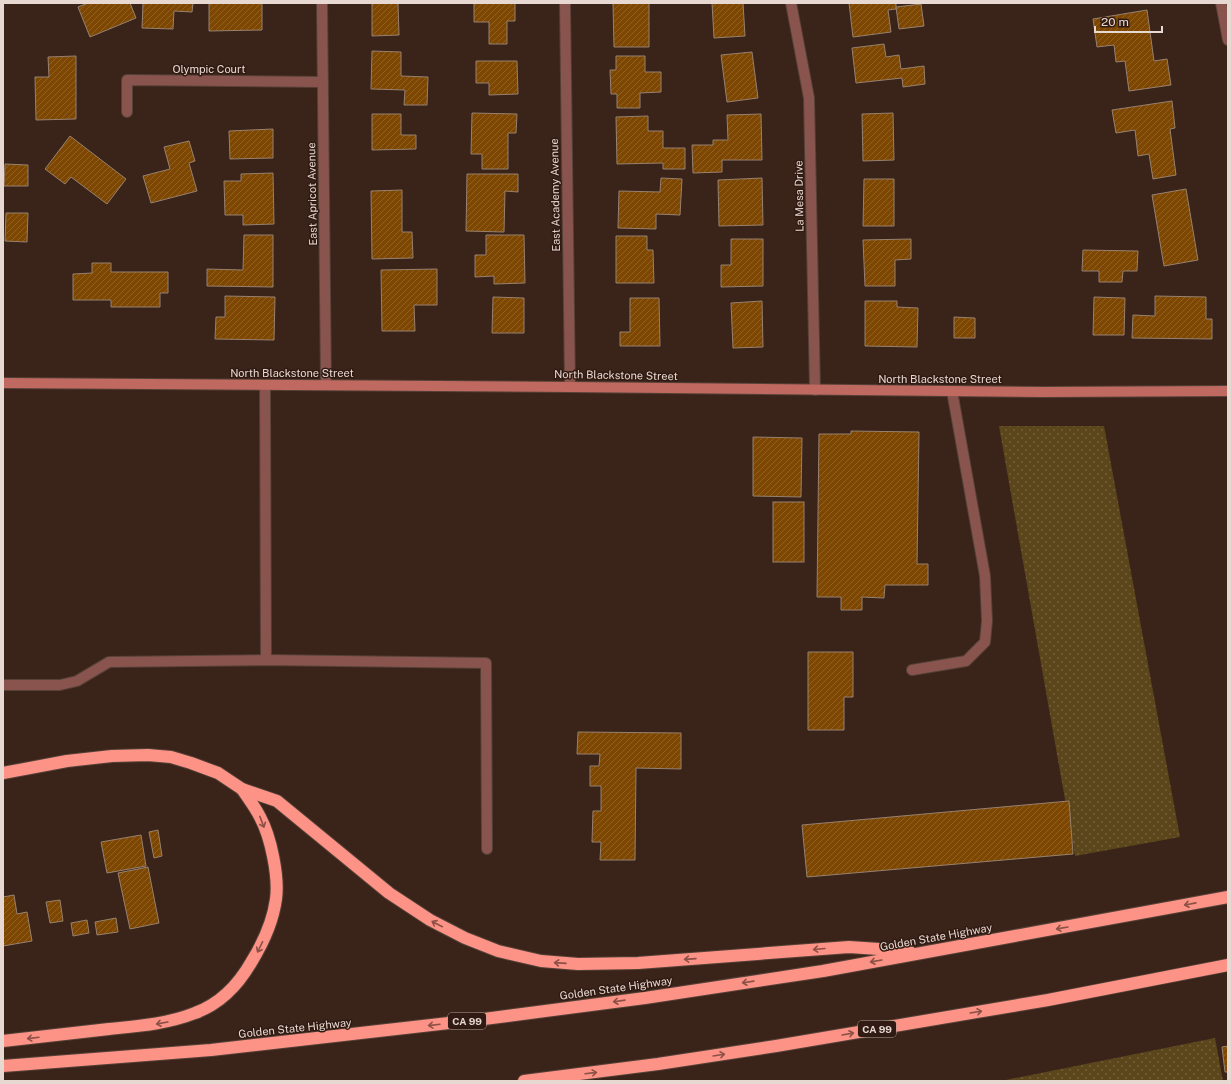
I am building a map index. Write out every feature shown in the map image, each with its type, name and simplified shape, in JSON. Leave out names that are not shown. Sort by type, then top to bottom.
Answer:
[{"type":"highway","points":[[3,773],[67,761],[112,756],[148,755],[171,757],[198,765],[218,773],[242,789],[277,800],[389,893],[430,920],[465,938],[498,951],[541,961],[578,964],[638,963],[848,947],[928,952]]},
{"type":"highway","points":[[3,1041],[164,1023],[196,1013],[216,1003],[231,991],[245,974],[260,949],[270,924],[276,899],[276,869],[271,846],[260,817],[242,789]]},
{"type":"highway","name":"Golden State Highway","points":[[3,1066],[211,1050],[484,1019],[653,996],[823,971],[1228,897]]},
{"type":"highway","name":"CA 99","points":[[524,1081],[658,1064],[776,1046],[1048,1000],[1228,965]]},
{"type":"main road","name":"North Blackstone Street","points":[[3,382],[815,390],[1228,392]]},
{"type":"street","name":"East Apricot Avenue","points":[[322,3],[326,385]]},
{"type":"street","name":"East Academy Avenue","points":[[565,3],[570,387]]},
{"type":"street","name":"La Mesa Drive","points":[[791,3],[809,98],[815,390]]},
{"type":"street","points":[[1221,3],[1228,40]]},
{"type":"street","name":"Olympic Court","points":[[127,112],[127,80],[322,82]]},
{"type":"street","points":[[265,384],[266,660]]},
{"type":"street","points":[[912,670],[966,661],[984,642],[987,621],[984,576],[952,391]]},
{"type":"street","points":[[3,685],[60,685],[77,681],[109,662],[266,660],[486,663],[487,849]]},
{"type":"shaded area","points":[[999,426],[1104,426],[1180,837],[1075,856]]},
{"type":"shaded area","points":[[1215,1038],[1223,1081],[1001,1081]]},
{"type":"building","points":[[88,3],[130,3],[136,18],[90,37],[78,7]]},
{"type":"building","points":[[143,3],[193,3],[192,12],[174,11],[173,29],[142,28]]},
{"type":"building","points":[[209,3],[262,3],[262,30],[209,31]]},
{"type":"building","points":[[372,3],[398,3],[399,35],[372,36]]},
{"type":"building","points":[[474,3],[515,3],[515,21],[507,21],[507,44],[489,44],[489,22],[474,22]]},
{"type":"building","points":[[613,3],[649,3],[649,47],[614,47]]},
{"type":"building","points":[[712,3],[743,3],[745,36],[714,38]]},
{"type":"building","points":[[849,3],[896,3],[896,9],[888,10],[891,32],[853,37]]},
{"type":"building","points":[[921,4],[924,26],[899,29],[896,7]]},
{"type":"building","points":[[1147,10],[1154,61],[1167,59],[1171,85],[1129,91],[1125,61],[1116,62],[1114,45],[1097,47],[1093,19]]},
{"type":"building","points":[[884,44],[886,57],[899,55],[901,69],[924,66],[925,84],[903,87],[902,78],[856,83],[852,48]]},
{"type":"building","points":[[372,51],[401,52],[401,76],[428,77],[427,105],[404,105],[405,90],[371,89]]},
{"type":"building","points":[[752,52],[758,98],[727,102],[721,55]]},
{"type":"building","points":[[76,56],[76,119],[36,120],[35,77],[49,77],[48,57]]},
{"type":"building","points":[[616,56],[645,56],[645,72],[661,72],[661,92],[640,93],[640,108],[617,108],[617,94],[611,94],[610,70],[616,70]]},
{"type":"building","points":[[476,61],[517,61],[518,94],[489,95],[489,83],[476,83]]},
{"type":"building","points":[[1172,101],[1175,128],[1170,129],[1176,175],[1153,179],[1149,154],[1138,156],[1135,130],[1116,133],[1112,110]]},
{"type":"building","points":[[472,113],[517,114],[516,133],[508,133],[508,169],[482,169],[482,154],[471,154]]},
{"type":"building","points":[[893,113],[894,160],[863,161],[862,114]]},
{"type":"building","points":[[372,114],[401,114],[401,135],[416,135],[416,149],[372,150]]},
{"type":"building","points":[[761,114],[762,160],[722,160],[722,172],[693,173],[692,145],[713,145],[713,140],[728,140],[727,115]]},
{"type":"building","points":[[648,116],[648,131],[663,131],[663,148],[685,148],[685,169],[663,169],[663,163],[617,164],[616,117]]},
{"type":"building","points":[[273,129],[273,158],[230,159],[229,131]]},
{"type":"building","points":[[70,136],[126,179],[107,204],[71,177],[65,184],[45,169]]},
{"type":"building","points":[[189,141],[195,161],[189,163],[197,191],[151,203],[143,176],[170,169],[164,147]]},
{"type":"building","points":[[5,164],[28,165],[28,186],[4,186]]},
{"type":"building","points":[[273,173],[274,224],[243,225],[243,215],[225,215],[224,181],[241,181],[241,174]]},
{"type":"building","points":[[467,174],[518,174],[518,192],[505,191],[504,232],[466,231]]},
{"type":"building","points":[[661,178],[682,179],[680,215],[656,214],[656,229],[618,228],[619,191],[660,192]]},
{"type":"building","points":[[762,178],[763,225],[719,226],[718,180]]},
{"type":"building","points":[[864,179],[894,179],[894,226],[863,226]]},
{"type":"building","points":[[1186,189],[1198,260],[1164,266],[1152,195]]},
{"type":"building","points":[[402,190],[402,232],[412,232],[413,258],[372,259],[371,191]]},
{"type":"building","points":[[6,213],[28,213],[27,242],[5,241]]},
{"type":"building","points":[[244,235],[273,235],[273,287],[207,286],[207,269],[243,270]]},
{"type":"building","points":[[486,235],[524,235],[525,283],[494,284],[494,276],[475,277],[475,255],[486,255]]},
{"type":"building","points":[[616,236],[647,236],[647,250],[653,250],[654,283],[616,283]]},
{"type":"building","points":[[731,239],[763,239],[763,286],[721,287],[721,265],[731,265]]},
{"type":"building","points":[[911,239],[911,259],[895,260],[895,286],[865,286],[863,240]]},
{"type":"building","points":[[1083,250],[1138,251],[1137,271],[1123,271],[1122,282],[1099,282],[1099,271],[1082,271]]},
{"type":"building","points":[[92,263],[111,263],[111,272],[168,272],[168,293],[160,293],[160,307],[111,307],[111,300],[73,300],[73,274],[92,273]]},
{"type":"building","points":[[437,269],[437,305],[414,305],[415,331],[382,331],[381,270]]},
{"type":"building","points":[[225,296],[275,297],[274,340],[215,339],[216,317],[225,317]]},
{"type":"building","points":[[1155,296],[1206,297],[1206,319],[1212,319],[1212,339],[1132,338],[1133,315],[1155,316]]},
{"type":"building","points":[[493,297],[524,298],[524,333],[492,333]]},
{"type":"building","points":[[1094,297],[1125,298],[1124,335],[1093,335]]},
{"type":"building","points":[[630,298],[659,298],[660,346],[620,346],[620,332],[630,332]]},
{"type":"building","points":[[762,301],[763,347],[733,348],[731,303]]},
{"type":"building","points":[[865,301],[897,301],[897,307],[918,308],[917,347],[865,346]]},
{"type":"building","points":[[954,317],[975,318],[975,338],[954,338]]},
{"type":"building","points":[[851,431],[919,432],[917,564],[928,564],[928,585],[885,585],[884,598],[862,597],[862,610],[841,610],[841,597],[817,597],[819,434],[851,434]]},
{"type":"building","points":[[753,437],[802,438],[801,497],[753,496]]},
{"type":"building","points":[[773,502],[804,502],[804,562],[773,562]]},
{"type":"building","points":[[808,652],[853,652],[853,697],[844,697],[844,730],[808,730]]},
{"type":"building","points":[[578,732],[681,733],[681,769],[636,768],[635,860],[600,860],[601,842],[592,842],[593,811],[601,811],[601,786],[590,786],[590,766],[599,766],[600,754],[577,754]]},
{"type":"building","points":[[1069,801],[1073,854],[807,877],[802,825]]},
{"type":"building","points":[[158,830],[162,856],[154,858],[149,832]]},
{"type":"building","points":[[141,835],[146,866],[107,873],[101,842]]},
{"type":"building","points":[[148,867],[159,923],[130,929],[118,873]]},
{"type":"building","points":[[14,895],[17,914],[27,912],[32,941],[3,946],[3,897]]},
{"type":"building","points":[[60,900],[63,921],[50,923],[46,902]]},
{"type":"building","points":[[116,918],[118,932],[97,935],[95,922]]},
{"type":"building","points":[[87,920],[89,933],[73,936],[71,923]]},
{"type":"building","points":[[1228,1046],[1228,1072],[1225,1072],[1222,1047]]}]
